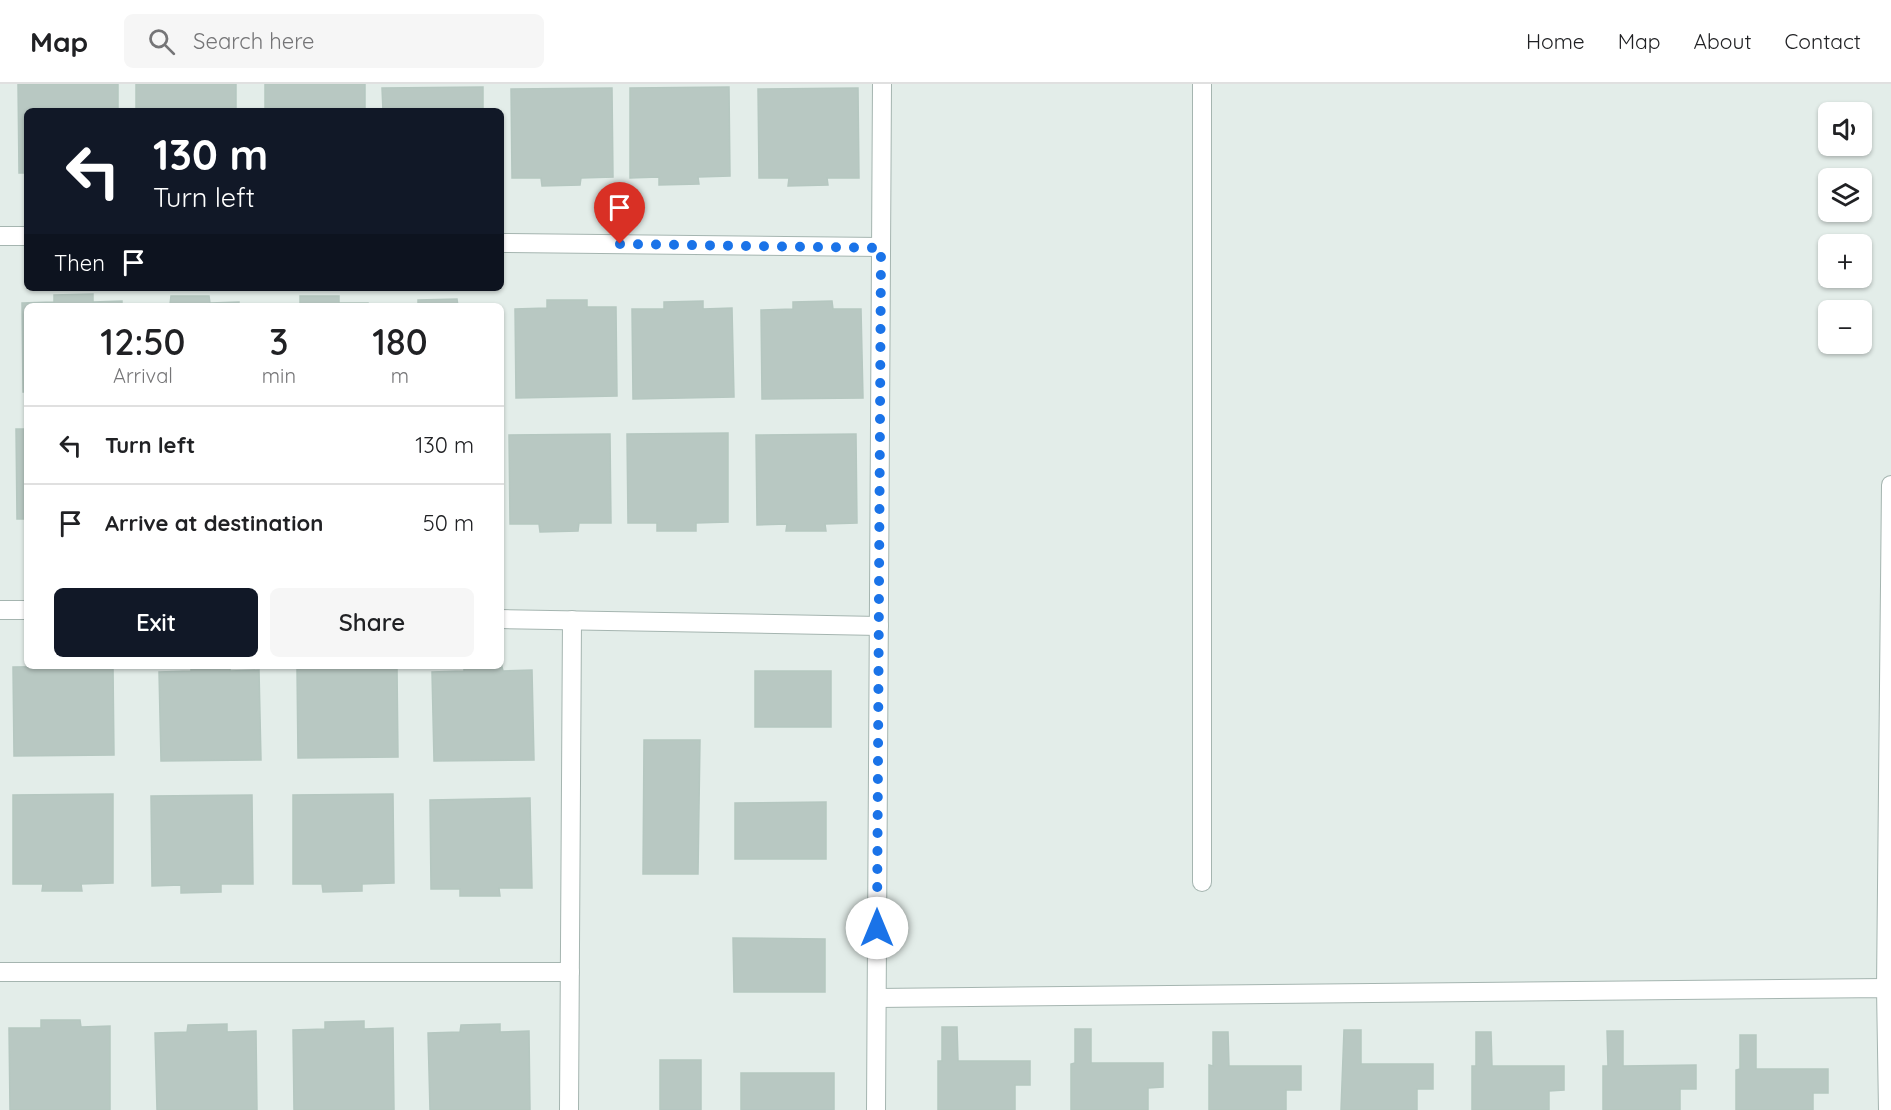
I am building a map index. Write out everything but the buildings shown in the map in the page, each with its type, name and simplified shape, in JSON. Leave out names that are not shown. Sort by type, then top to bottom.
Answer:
[{"type":"street","points":[[876,1110],[882,84]]},
{"type":"street","points":[[1202,84],[1202,882]]},
{"type":"street","points":[[0,236],[24,236]]},
{"type":"street","points":[[504,243],[881,248]]},
{"type":"street","points":[[1888,1110],[1886,988],[1891,485]]},
{"type":"street","points":[[0,610],[24,610]]},
{"type":"street","points":[[504,619],[879,626]]},
{"type":"street","points":[[569,1110],[572,620]]},
{"type":"street","points":[[0,972],[570,972]]},
{"type":"street","points":[[877,998],[1886,988]]},
{"type":"route","points":[[620,244],[881,248],[877,928]]}]
